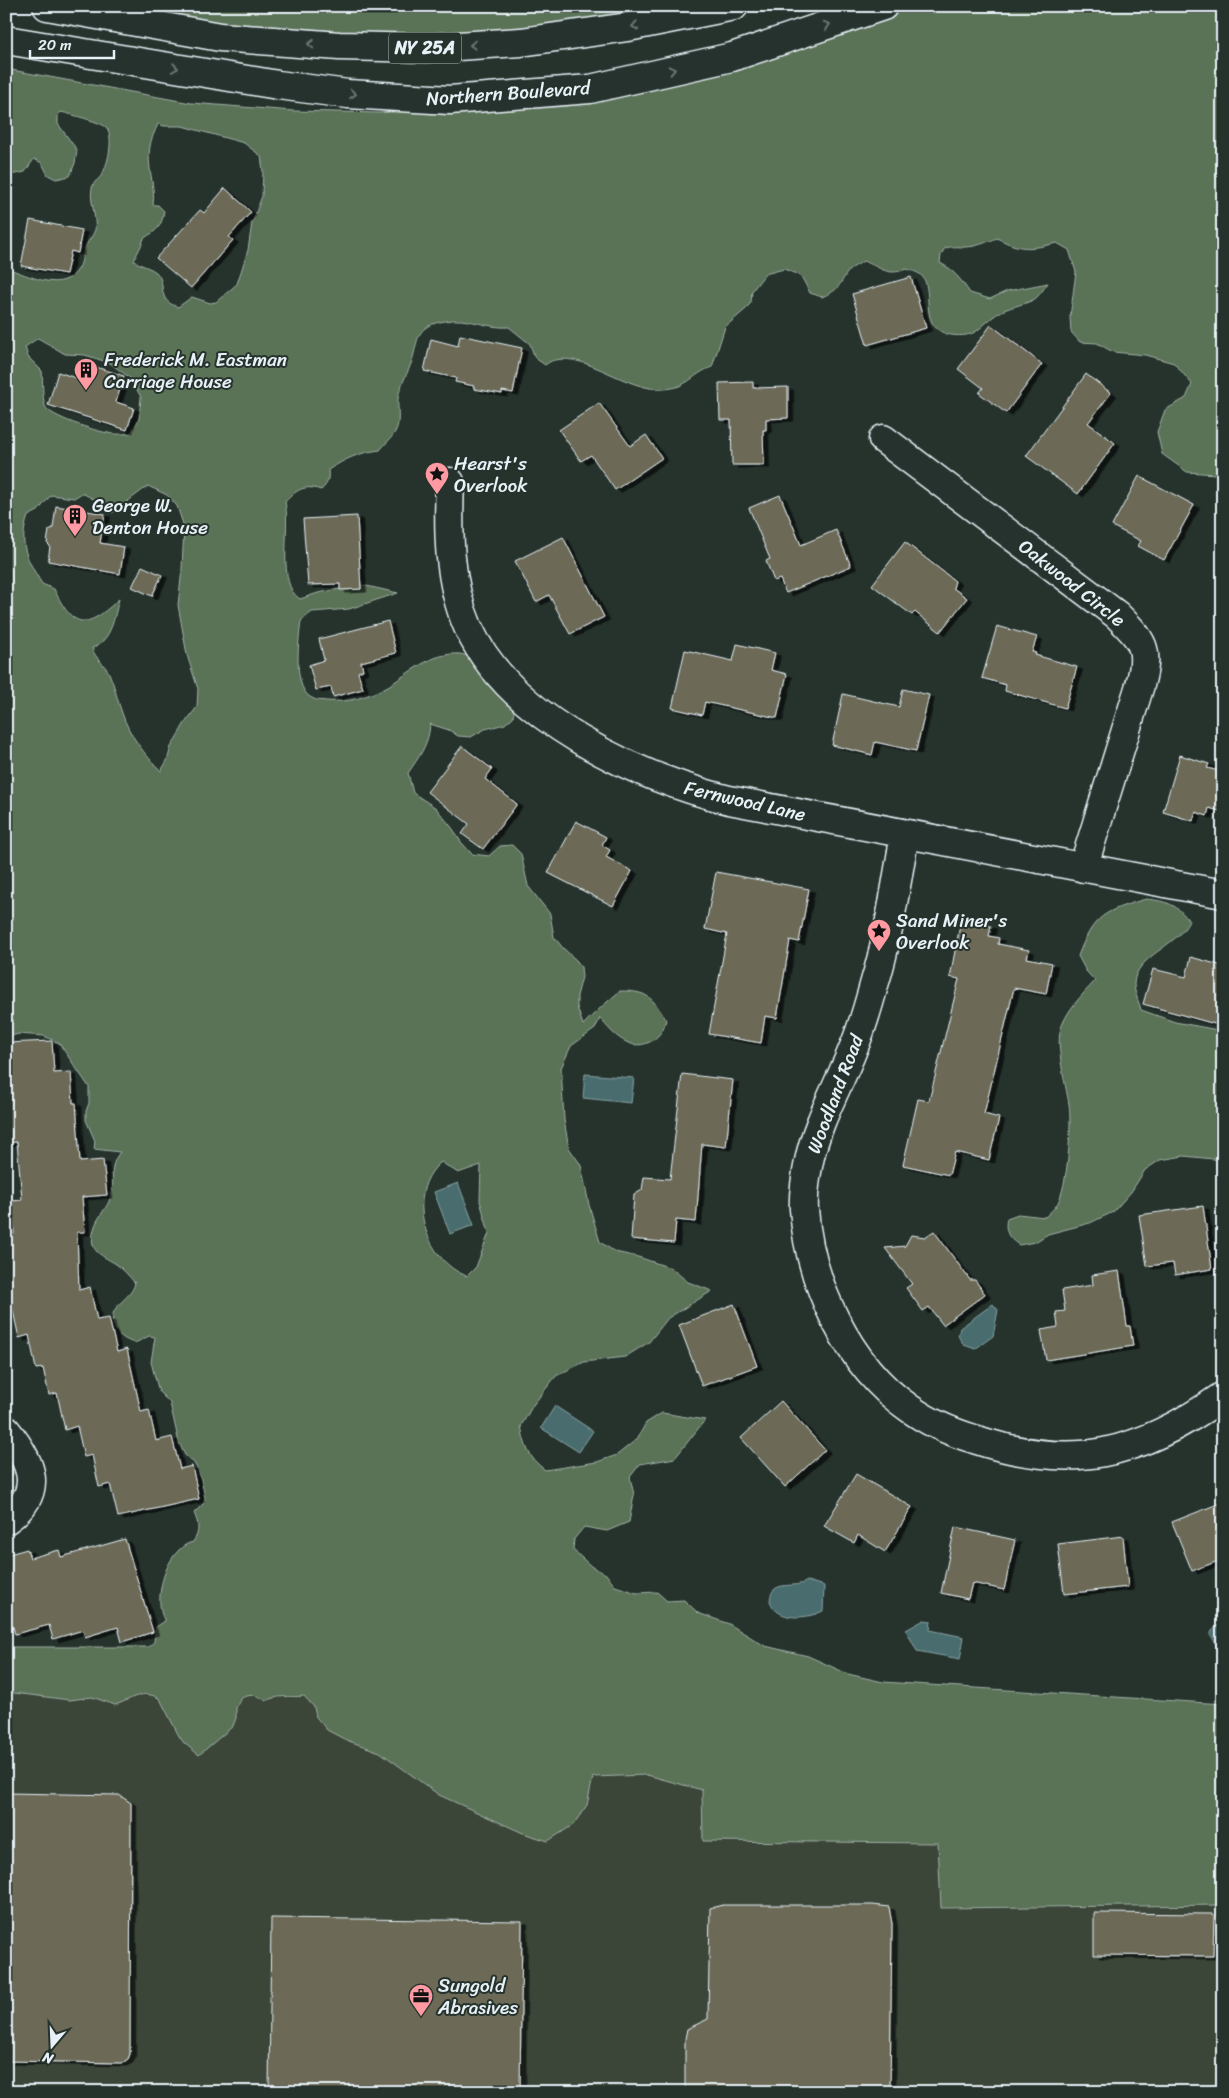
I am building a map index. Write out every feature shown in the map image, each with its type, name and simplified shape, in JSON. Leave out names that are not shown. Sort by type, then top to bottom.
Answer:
[{"type":"street","name":"NY 25A","points":[[47,6],[220,37],[339,46],[427,48],[521,42],[628,27],[734,6]]},
{"type":"street","name":"Northern Boulevard","points":[[6,40],[278,85],[348,94],[450,100],[590,89],[732,57],[882,6]]},
{"type":"street","name":"Oakwood Circle","points":[[883,439],[1117,615],[1142,642],[1145,658],[1142,679],[1083,868]]},
{"type":"street","name":"Fernwood Lane","points":[[450,482],[448,527],[455,584],[468,627],[499,675],[522,698],[600,750],[642,772],[673,784],[729,800],[1223,894]]},
{"type":"street","name":"Woodland Road","points":[[905,834],[883,954],[874,986],[854,1048],[818,1127],[809,1161],[804,1208],[813,1263],[838,1327],[852,1350],[870,1372],[889,1392],[909,1408],[930,1421],[962,1435],[1026,1453],[1065,1457],[1098,1454],[1128,1447],[1160,1434],[1191,1418],[1223,1396]]},
{"type":"street","points":[[6,1430],[18,1445],[29,1465],[32,1488],[19,1511],[6,1520]]},
{"type":"shaded area","points":[[6,1692],[70,1700],[92,1697],[115,1705],[132,1696],[153,1695],[160,1699],[184,1743],[199,1755],[236,1718],[236,1708],[241,1698],[250,1694],[291,1698],[304,1696],[314,1707],[316,1718],[346,1740],[380,1752],[439,1795],[587,1805],[593,1777],[647,1775],[702,1790],[704,1841],[938,1843],[942,1908],[1223,1905],[1223,2092],[6,2092]]},
{"type":"green space","points":[[47,6],[734,6],[427,48]]},
{"type":"green space","points":[[895,6],[1223,6],[1223,290],[1220,313],[1223,315],[1223,473],[1187,472],[1162,454],[1157,432],[1165,410],[1186,398],[1192,384],[1174,363],[1145,355],[1113,352],[1097,343],[1080,342],[1071,332],[1070,317],[1076,272],[1069,250],[1057,243],[1040,247],[1020,247],[997,238],[973,246],[945,248],[941,255],[940,263],[953,272],[970,293],[990,299],[1007,291],[1048,283],[1035,299],[1002,311],[973,333],[962,336],[951,335],[941,332],[935,327],[929,313],[924,278],[912,271],[906,269],[889,272],[863,261],[848,271],[835,290],[822,297],[810,293],[801,276],[784,269],[765,274],[752,291],[751,302],[746,309],[725,327],[712,367],[672,388],[650,388],[567,359],[554,360],[545,365],[535,358],[530,344],[509,327],[462,320],[435,323],[428,326],[420,334],[412,361],[399,393],[398,424],[390,439],[380,450],[353,457],[328,470],[328,481],[321,490],[315,488],[301,489],[285,502],[286,569],[288,581],[293,592],[300,599],[318,593],[362,585],[398,593],[349,609],[312,612],[301,621],[298,664],[302,686],[307,694],[315,700],[326,701],[358,698],[388,686],[421,664],[449,654],[468,656],[483,667],[515,705],[513,717],[505,724],[485,729],[471,737],[458,736],[449,730],[430,724],[426,744],[408,773],[413,793],[436,808],[472,854],[489,856],[500,846],[512,845],[521,854],[528,886],[550,914],[554,937],[581,967],[582,977],[577,996],[577,1007],[583,1025],[620,991],[637,992],[648,997],[657,1006],[666,1020],[660,1034],[645,1044],[638,1045],[624,1041],[611,1031],[600,1018],[595,1029],[571,1046],[561,1068],[564,1120],[569,1148],[581,1165],[589,1205],[600,1242],[615,1252],[638,1257],[671,1268],[688,1282],[712,1291],[668,1318],[649,1342],[625,1357],[584,1362],[556,1376],[533,1405],[521,1426],[528,1451],[545,1470],[597,1462],[617,1455],[637,1439],[646,1423],[662,1413],[705,1420],[675,1458],[640,1464],[630,1477],[634,1495],[629,1522],[607,1531],[584,1527],[574,1539],[573,1550],[592,1567],[606,1574],[615,1586],[637,1593],[657,1592],[667,1601],[684,1600],[698,1613],[729,1624],[765,1646],[808,1656],[848,1674],[883,1682],[1223,1704],[1223,1905],[941,1908],[938,1843],[703,1841],[702,1790],[647,1775],[593,1777],[587,1805],[573,1825],[548,1841],[523,1833],[439,1795],[380,1752],[346,1740],[327,1730],[316,1717],[314,1707],[304,1696],[280,1697],[266,1701],[254,1695],[241,1698],[236,1708],[236,1718],[233,1726],[199,1755],[184,1743],[160,1699],[154,1696],[137,1696],[115,1705],[92,1697],[70,1700],[6,1692],[6,1647],[148,1647],[154,1642],[156,1627],[165,1621],[161,1612],[160,1600],[164,1576],[176,1554],[184,1546],[193,1542],[197,1535],[198,1528],[194,1513],[204,1503],[205,1497],[198,1470],[194,1463],[185,1455],[179,1443],[170,1403],[159,1392],[151,1362],[155,1337],[149,1336],[135,1343],[132,1342],[120,1335],[113,1322],[115,1309],[129,1295],[135,1283],[121,1268],[99,1254],[93,1246],[95,1226],[111,1196],[114,1164],[120,1152],[94,1149],[95,1141],[86,1120],[89,1087],[59,1043],[44,1036],[19,1034],[6,1037],[6,268],[45,281],[55,282],[72,276],[79,268],[85,247],[95,230],[91,193],[94,184],[104,171],[108,159],[110,138],[105,126],[61,112],[58,115],[58,124],[77,150],[70,176],[56,179],[48,175],[42,163],[34,159],[25,172],[10,175],[6,180],[6,69],[191,103],[293,111],[380,113],[446,107]],"holes":[[[158,124],[182,126],[244,143],[261,156],[263,171],[262,196],[252,223],[248,250],[237,284],[216,302],[210,303],[192,297],[178,307],[171,304],[164,296],[161,282],[156,272],[134,261],[144,238],[156,230],[162,221],[164,211],[158,205],[153,205],[154,198],[149,161],[152,138]],[[38,338],[65,354],[85,355],[110,363],[130,378],[141,397],[139,419],[131,433],[114,434],[94,429],[64,419],[48,410],[44,402],[42,371],[28,357],[25,347]],[[148,486],[167,495],[177,506],[184,527],[178,605],[187,655],[198,689],[197,707],[171,747],[167,761],[161,771],[133,737],[120,708],[109,673],[92,648],[104,640],[108,634],[114,621],[119,599],[108,609],[90,620],[82,621],[75,619],[61,603],[54,589],[42,584],[28,559],[24,544],[25,526],[28,516],[38,511],[51,495],[74,498],[82,493],[105,505],[112,513]],[[441,1162],[458,1173],[481,1165],[480,1201],[489,1233],[476,1267],[467,1276],[452,1268],[440,1256],[431,1242],[424,1225],[422,1208],[424,1191],[430,1175]]]},
{"type":"green space","points":[[1146,899],[1170,904],[1185,915],[1189,921],[1184,930],[1149,958],[1136,974],[1134,984],[1141,1010],[1175,1022],[1223,1031],[1223,1160],[1184,1156],[1160,1160],[1145,1170],[1131,1192],[1113,1212],[1090,1223],[1048,1234],[1035,1242],[1019,1245],[1008,1234],[1006,1227],[1007,1218],[1018,1214],[1045,1217],[1056,1206],[1064,1186],[1070,1114],[1060,1054],[1059,1035],[1071,1009],[1095,981],[1086,971],[1078,956],[1090,931],[1103,916],[1120,907]]},
{"type":"green space","points":[[6,1453],[10,1459],[13,1474],[6,1485]]},
{"type":"water","points":[[585,1074],[634,1078],[631,1103],[583,1098]]},
{"type":"water","points":[[458,1183],[474,1225],[450,1234],[434,1192]]},
{"type":"water","points":[[993,1304],[998,1310],[993,1336],[975,1349],[964,1345],[958,1336],[960,1328]]},
{"type":"water","points":[[555,1406],[593,1431],[579,1452],[541,1428]]},
{"type":"water","points":[[807,1581],[824,1586],[823,1611],[809,1616],[793,1617],[779,1613],[774,1608],[770,1601],[774,1589],[802,1584]]},
{"type":"water","points":[[924,1620],[931,1621],[930,1630],[964,1637],[960,1659],[917,1651],[906,1630]]},
{"type":"water","points":[[1223,1622],[1223,1664],[1219,1659],[1211,1632]]},
{"type":"building","points":[[225,188],[251,212],[229,237],[233,240],[191,288],[156,258],[200,210],[204,213]]},
{"type":"building","points":[[30,220],[82,230],[78,253],[71,251],[66,274],[21,266]]},
{"type":"building","points":[[911,277],[926,328],[867,345],[852,294]]},
{"type":"building","points":[[991,325],[1042,364],[1006,413],[979,393],[983,388],[958,369]]},
{"type":"building","points":[[460,335],[522,348],[513,393],[502,391],[502,394],[474,389],[474,386],[455,382],[456,378],[424,371],[431,339],[458,346]]},
{"type":"building","name":"Frederick M. Eastman Carriage House","points":[[96,367],[124,376],[116,402],[134,408],[127,430],[48,405],[58,372],[79,379],[82,370],[93,374]]},
{"type":"building","points":[[1086,374],[1111,393],[1088,423],[1115,443],[1078,494],[1026,456]]},
{"type":"building","points":[[753,382],[753,388],[788,387],[788,418],[766,419],[766,430],[763,430],[764,465],[732,465],[731,420],[720,420],[719,383]]},
{"type":"building","points":[[599,403],[630,446],[646,435],[662,458],[615,490],[591,455],[581,461],[559,430]]},
{"type":"building","points":[[1139,476],[1194,505],[1164,560],[1138,546],[1141,541],[1112,526]]},
{"type":"building","points":[[780,495],[801,545],[836,530],[851,566],[786,593],[780,579],[774,581],[766,561],[770,559],[749,508]]},
{"type":"building","name":"George W. Denton House","points":[[56,506],[105,514],[100,543],[124,547],[120,574],[48,561],[50,546],[47,543],[49,530],[53,528]]},
{"type":"building","points":[[357,516],[361,589],[340,590],[340,584],[308,585],[303,519]]},
{"type":"building","points":[[563,537],[604,617],[570,634],[549,595],[536,602],[515,561]]},
{"type":"building","points":[[905,542],[955,581],[953,588],[967,598],[940,632],[915,612],[912,615],[872,585]]},
{"type":"building","points":[[142,566],[162,575],[152,596],[132,587]]},
{"type":"building","points":[[388,621],[396,653],[361,662],[363,670],[358,672],[363,689],[333,697],[331,687],[316,690],[309,665],[324,660],[319,639]]},
{"type":"building","points":[[997,626],[1037,637],[1032,652],[1036,653],[1035,655],[1077,667],[1065,708],[1005,691],[1006,685],[982,678]]},
{"type":"building","points":[[737,644],[775,653],[771,670],[787,674],[777,718],[705,702],[702,715],[672,708],[685,650],[733,661]]},
{"type":"building","points":[[903,689],[929,695],[916,751],[875,742],[872,755],[832,745],[843,694],[899,707]]},
{"type":"building","points":[[462,746],[492,769],[485,779],[517,804],[483,849],[462,834],[469,824],[427,792]]},
{"type":"building","points":[[1180,755],[1209,764],[1207,768],[1223,772],[1223,812],[1209,808],[1207,816],[1196,812],[1193,821],[1163,812]]},
{"type":"building","points":[[576,821],[606,837],[602,845],[610,850],[606,857],[632,871],[613,906],[548,873]]},
{"type":"building","points":[[716,872],[809,889],[799,942],[790,940],[777,1018],[765,1016],[761,1043],[709,1034],[727,934],[705,929]]},
{"type":"building","points":[[961,920],[991,926],[989,936],[999,938],[998,944],[1029,950],[1027,958],[1052,963],[1046,994],[1014,988],[984,1114],[999,1118],[989,1160],[955,1152],[949,1175],[903,1165],[918,1099],[929,1101],[959,979],[950,977]]},
{"type":"building","points":[[1191,957],[1223,966],[1223,995],[1215,1024],[1143,1004],[1153,969],[1186,977]]},
{"type":"building","points":[[52,1041],[54,1073],[71,1072],[73,1103],[76,1103],[80,1162],[103,1160],[107,1195],[82,1197],[85,1232],[77,1232],[79,1290],[90,1287],[97,1320],[109,1318],[117,1352],[127,1349],[141,1412],[149,1410],[156,1441],[172,1437],[180,1469],[192,1466],[199,1499],[118,1517],[110,1484],[99,1487],[92,1455],[84,1457],[77,1426],[65,1430],[57,1393],[49,1395],[43,1368],[36,1369],[29,1335],[19,1338],[6,1279],[6,1234],[14,1234],[12,1201],[22,1200],[17,1142],[6,1143],[6,1043]]},
{"type":"building","points":[[682,1074],[733,1080],[726,1147],[702,1144],[696,1222],[676,1220],[674,1243],[631,1239],[634,1195],[642,1190],[644,1177],[670,1179]]},
{"type":"building","points":[[1203,1206],[1212,1269],[1175,1275],[1173,1263],[1147,1266],[1139,1215]]},
{"type":"building","points":[[934,1231],[970,1280],[975,1280],[985,1294],[943,1325],[929,1307],[923,1311],[906,1288],[912,1284],[885,1248],[905,1246],[911,1235],[925,1237]]},
{"type":"building","points":[[1119,1271],[1127,1326],[1130,1326],[1133,1346],[1046,1360],[1041,1330],[1058,1327],[1056,1312],[1065,1311],[1062,1290],[1093,1285],[1092,1275]]},
{"type":"building","points":[[734,1304],[757,1366],[702,1386],[679,1325]]},
{"type":"building","points":[[781,1401],[825,1450],[785,1487],[741,1438]]},
{"type":"building","points":[[856,1474],[912,1507],[885,1552],[858,1535],[854,1543],[824,1526]]},
{"type":"building","points":[[1223,1502],[1223,1559],[1192,1571],[1172,1522]]},
{"type":"building","points":[[955,1527],[1015,1540],[1004,1590],[972,1583],[968,1599],[941,1593]]},
{"type":"building","points":[[1123,1536],[1128,1587],[1064,1594],[1058,1544]]},
{"type":"building","points":[[125,1539],[153,1632],[122,1642],[118,1627],[85,1637],[83,1630],[53,1639],[49,1625],[15,1634],[13,1627],[6,1628],[6,1555],[27,1549],[30,1558],[59,1550],[61,1557]]},
{"type":"building","points":[[6,1793],[119,1795],[131,1803],[130,2054],[128,2059],[122,2063],[6,2061]]},
{"type":"building","points":[[723,1905],[873,1905],[889,1907],[892,1924],[890,2092],[685,2092],[685,2039],[687,2029],[708,2019],[710,1908]]},
{"type":"building","points":[[1094,1913],[1214,1914],[1213,1956],[1094,1955]]},
{"type":"building","points":[[271,1918],[522,1921],[520,2092],[269,2092]]},
{"type":"place","name":"Frederick M. Eastman Carriage House","points":[[86,391]]},
{"type":"place","name":"Hearst's Overlook","points":[[437,495]]},
{"type":"place","name":"George W. Denton House","points":[[75,537]]},
{"type":"place","name":"Sand Miner's Overlook","points":[[879,952]]},
{"type":"place","name":"Sungold Abrasives","points":[[421,2017]]}]
